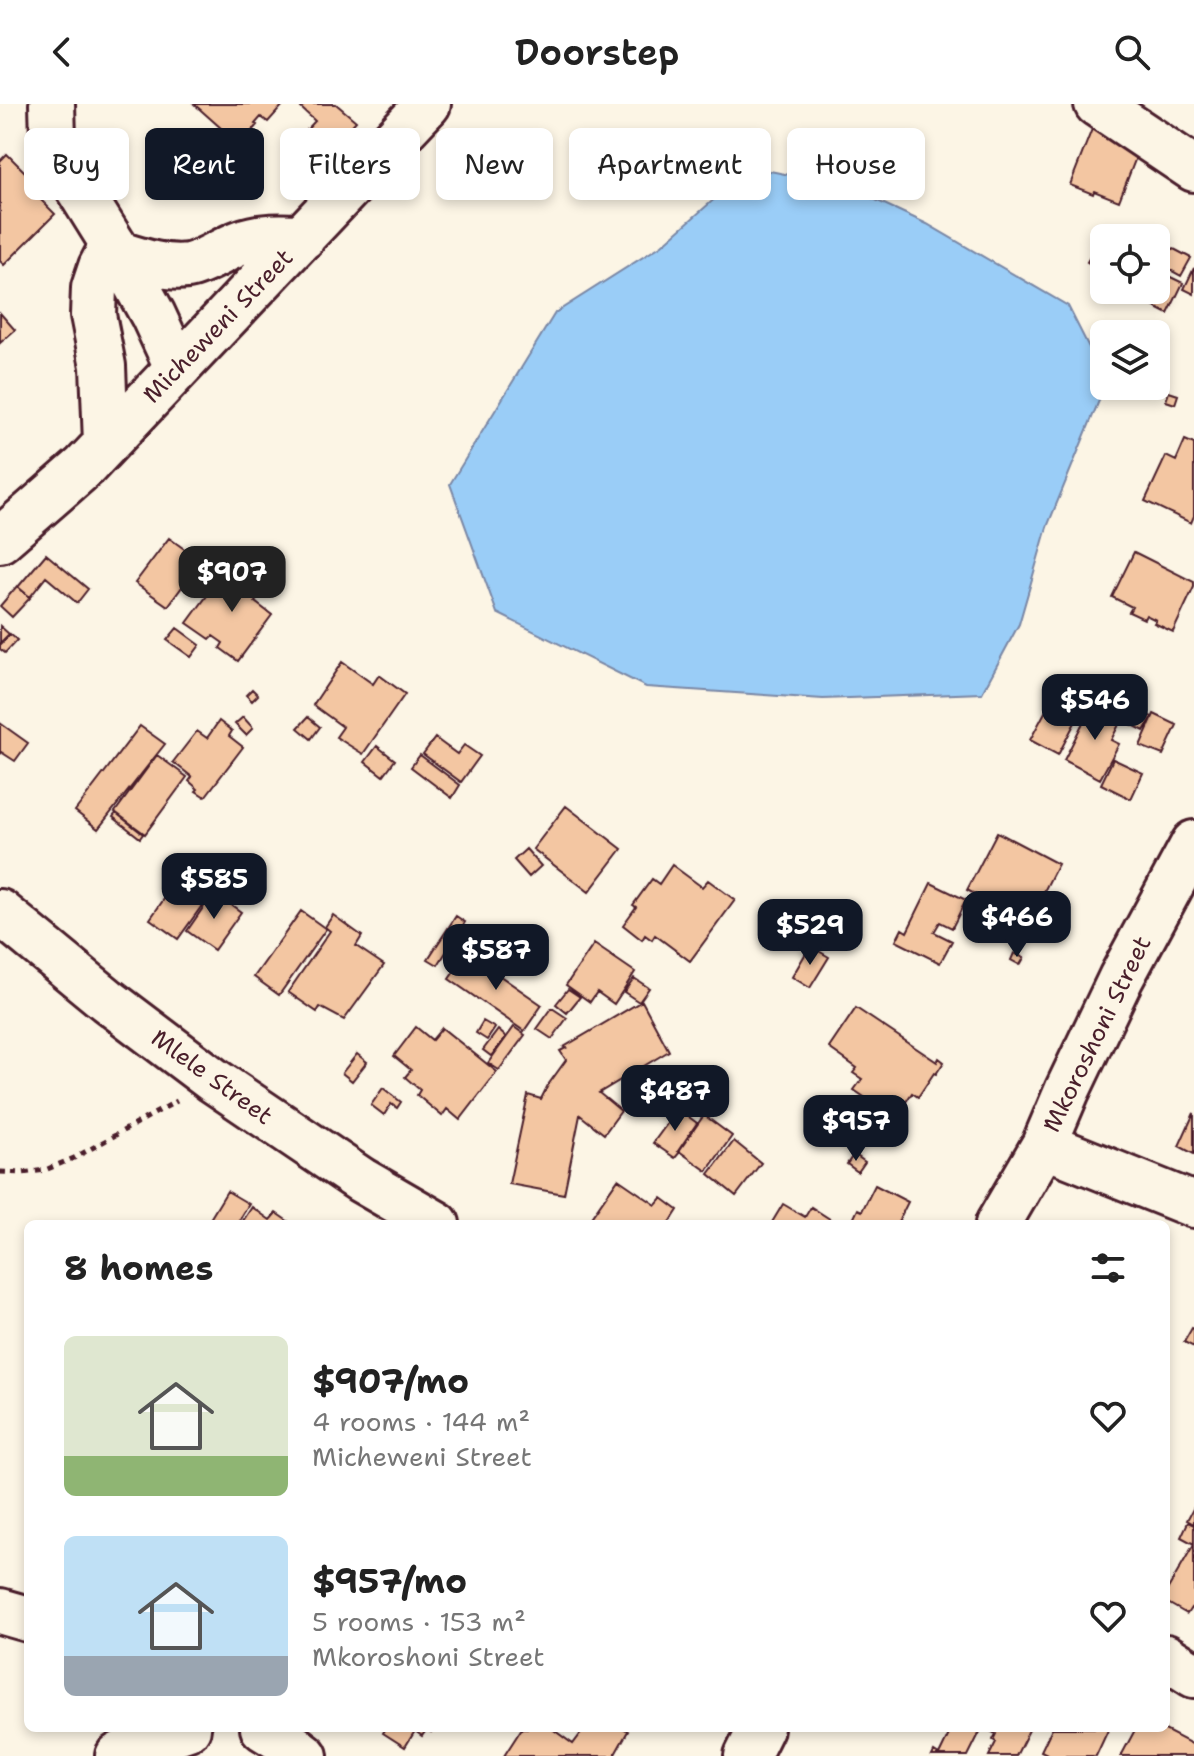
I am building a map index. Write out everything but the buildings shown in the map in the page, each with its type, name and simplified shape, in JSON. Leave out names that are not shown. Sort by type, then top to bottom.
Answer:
[{"type":"street","points":[[52,104],[53,138],[58,156],[116,249],[153,315],[177,367]]},
{"type":"street","name":"Micheweni Street","points":[[0,540],[85,466],[428,104]]},
{"type":"street","points":[[1097,104],[1194,169]]},
{"type":"street","points":[[116,249],[147,263],[190,266],[243,241],[276,236],[303,237]]},
{"type":"street","points":[[106,443],[103,366],[93,315],[94,288],[101,267],[116,249]]},
{"type":"street","name":"Mkoroshoni Street","points":[[1000,1220],[1044,1145],[1121,978],[1194,843]]},
{"type":"street","name":"Mlele Street","points":[[0,912],[107,1000],[213,1080],[361,1180],[430,1220]]},
{"type":"street","points":[[1044,1145],[1194,1205]]},
{"type":"street","points":[[0,1611],[24,1618]]},
{"type":"street","points":[[1170,1660],[1194,1675]]},
{"type":"street","points":[[118,1756],[177,1732]]},
{"type":"street","points":[[269,1732],[305,1756]]},
{"type":"street","points":[[747,1756],[759,1732]]},
{"type":"path","points":[[0,1172],[45,1170],[74,1158],[213,1080]]},
{"type":"water","points":[[771,171],[787,174],[787,200],[876,200],[927,224],[1068,306],[1090,349],[1090,400],[1099,400],[1047,527],[1019,624],[982,693],[823,699],[646,687],[497,613],[450,484],[555,313],[662,245],[713,200],[771,200]]}]
